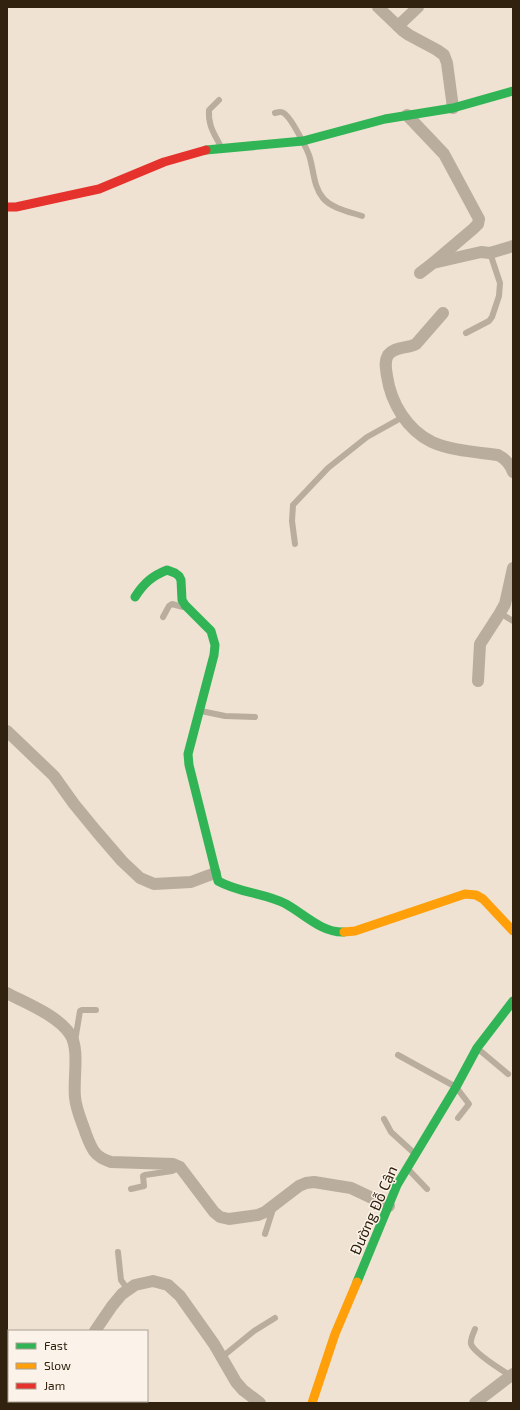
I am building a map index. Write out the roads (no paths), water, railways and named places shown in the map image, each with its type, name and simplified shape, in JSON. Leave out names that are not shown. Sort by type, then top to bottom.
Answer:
[{"type":"street","points":[[378,7],[409,35],[444,55],[447,63],[453,108]]},
{"type":"street","points":[[398,26],[418,7]]},
{"type":"street","points":[[7,207],[99,189],[164,162],[211,149],[303,141],[385,119],[453,108],[513,91]]},
{"type":"street","points":[[407,115],[444,154],[479,219],[478,224],[473,229],[420,273]]},
{"type":"street","points":[[433,263],[481,252],[490,253],[513,246]]},
{"type":"street","points":[[443,313],[416,344],[398,348],[392,351],[387,357],[385,364],[393,398],[403,417],[420,435],[444,447],[498,455],[510,464],[513,472]]},
{"type":"street","points":[[478,681],[480,644],[500,613],[508,595],[513,568]]},
{"type":"street","points":[[135,597],[143,583],[148,579],[167,570],[177,574],[182,583],[182,598],[184,604],[208,626],[214,634],[216,644],[214,655],[188,754],[189,765],[218,880],[227,886],[275,899],[286,904],[322,927],[338,932],[355,931],[465,894],[476,895],[483,899],[513,931]]},
{"type":"street","points":[[7,731],[54,776],[92,826],[122,861],[140,878],[154,884],[191,882],[215,873]]},
{"type":"street","points":[[7,993],[55,1019],[64,1026],[71,1035],[75,1045],[74,1096],[76,1105],[91,1147],[95,1154],[102,1159],[111,1162],[173,1164],[180,1167],[214,1212],[220,1217],[228,1218],[258,1215],[265,1212],[299,1186],[314,1182],[351,1188],[389,1206]]},
{"type":"street","name":"Đường Đỗ Cận","points":[[312,1403],[335,1334],[397,1185],[456,1087],[477,1048],[513,1001]]},
{"type":"street","points":[[96,1330],[122,1294],[135,1285],[153,1281],[168,1285],[180,1296],[214,1344],[236,1382],[243,1390],[260,1403]]},
{"type":"street","points":[[474,1403],[512,1376]]},
{"type":"lane","points":[[219,100],[209,110],[209,120],[210,127],[221,148]]},
{"type":"lane","points":[[275,113],[282,112],[287,115],[303,141],[309,155],[317,191],[327,203],[362,216]]},
{"type":"lane","points":[[466,333],[489,321],[492,317],[499,296],[500,284],[490,253]]},
{"type":"lane","points":[[295,544],[292,521],[293,505],[328,468],[367,437],[403,417]]},
{"type":"lane","points":[[163,617],[169,606],[172,604],[190,610]]},
{"type":"lane","points":[[500,613],[513,621]]},
{"type":"lane","points":[[199,710],[225,716],[255,717]]},
{"type":"lane","points":[[75,1045],[80,1012],[82,1010],[96,1010]]},
{"type":"lane","points":[[477,1048],[508,1074]]},
{"type":"lane","points":[[398,1055],[456,1087],[469,1104],[458,1118]]},
{"type":"lane","points":[[384,1119],[392,1132],[415,1154]]},
{"type":"lane","points":[[131,1190],[144,1186],[143,1176],[145,1175],[172,1171],[180,1167]]},
{"type":"lane","points":[[407,1168],[427,1189]]},
{"type":"lane","points":[[265,1234],[274,1205]]},
{"type":"lane","points":[[118,1252],[121,1280],[128,1290]]},
{"type":"lane","points":[[222,1357],[254,1331],[275,1318]]},
{"type":"lane","points":[[475,1329],[470,1342],[472,1347],[512,1376]]}]
